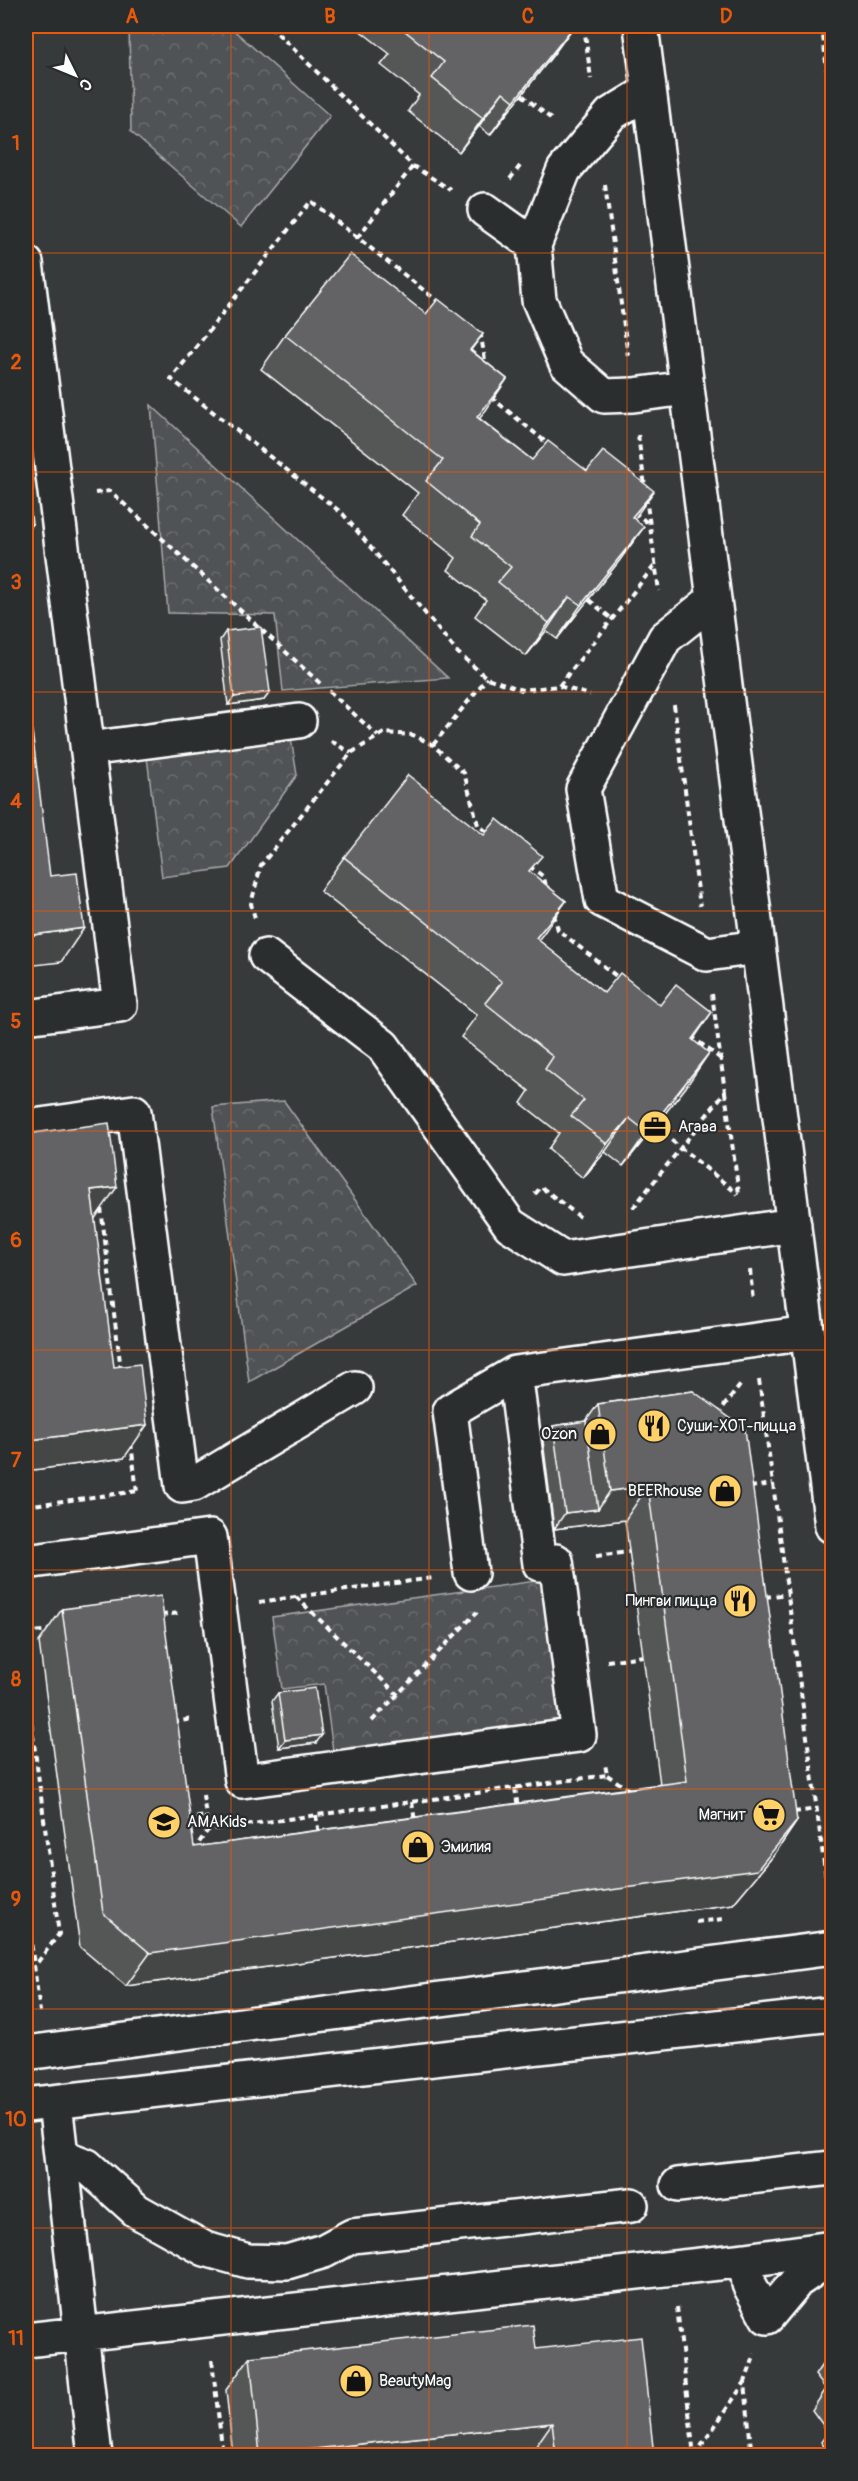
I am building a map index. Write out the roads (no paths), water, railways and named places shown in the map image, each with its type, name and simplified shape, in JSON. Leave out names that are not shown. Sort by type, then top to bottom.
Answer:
[{"type":"street","points":[[641,26],[832,1526]]},
{"type":"street","points":[[649,91],[611,114],[564,170],[534,245],[539,300],[566,363],[604,396],[687,388]]},
{"type":"street","points":[[485,210],[534,245]]},
{"type":"street","points":[[26,262],[36,428],[88,749],[120,1005],[26,1017]]},
{"type":"street","points":[[714,599],[665,638],[583,789],[602,900],[707,954],[758,947]]},
{"type":"street","points":[[88,749],[299,722]]},
{"type":"street","points":[[266,956],[383,1046],[510,1225],[563,1259],[794,1225]]},
{"type":"street","points":[[26,1127],[134,1112],[182,1486],[194,1484],[355,1388]]},
{"type":"street","points":[[471,1573],[450,1411],[514,1373],[755,1352],[808,1333]]},
{"type":"street","points":[[26,1562],[210,1537],[242,1781],[579,1735],[556,1562],[540,1564],[514,1373]]},
{"type":"street","points":[[26,2053],[832,1933]]},
{"type":"street","points":[[95,2456],[61,2156],[40,2104],[832,2014]]},
{"type":"street","points":[[61,2156],[87,2166],[137,2211],[206,2249],[248,2261],[287,2262],[324,2251],[352,2236],[631,2205]]},
{"type":"street","points":[[678,2185],[832,2168]]},
{"type":"street","points":[[26,2340],[746,2260],[832,2248]]},
{"type":"street","points":[[746,2260],[749,2284],[767,2317],[797,2281],[832,2257]]},
{"type":"place","name":"Агава","points":[[655,1127]]},
{"type":"place","name":"Суши-ХОТ-пицца","points":[[654,1426]]},
{"type":"place","name":"Ozon","points":[[600,1434]]},
{"type":"place","name":"BEERhouse","points":[[725,1491]]},
{"type":"place","name":"Пингви пицца","points":[[740,1601]]},
{"type":"place","name":"Магнит","points":[[769,1815]]},
{"type":"place","name":"AMAKids","points":[[164,1822]]},
{"type":"place","name":"Эмилия","points":[[418,1847]]},
{"type":"place","name":"BeautyMag","points":[[356,2381]]}]
